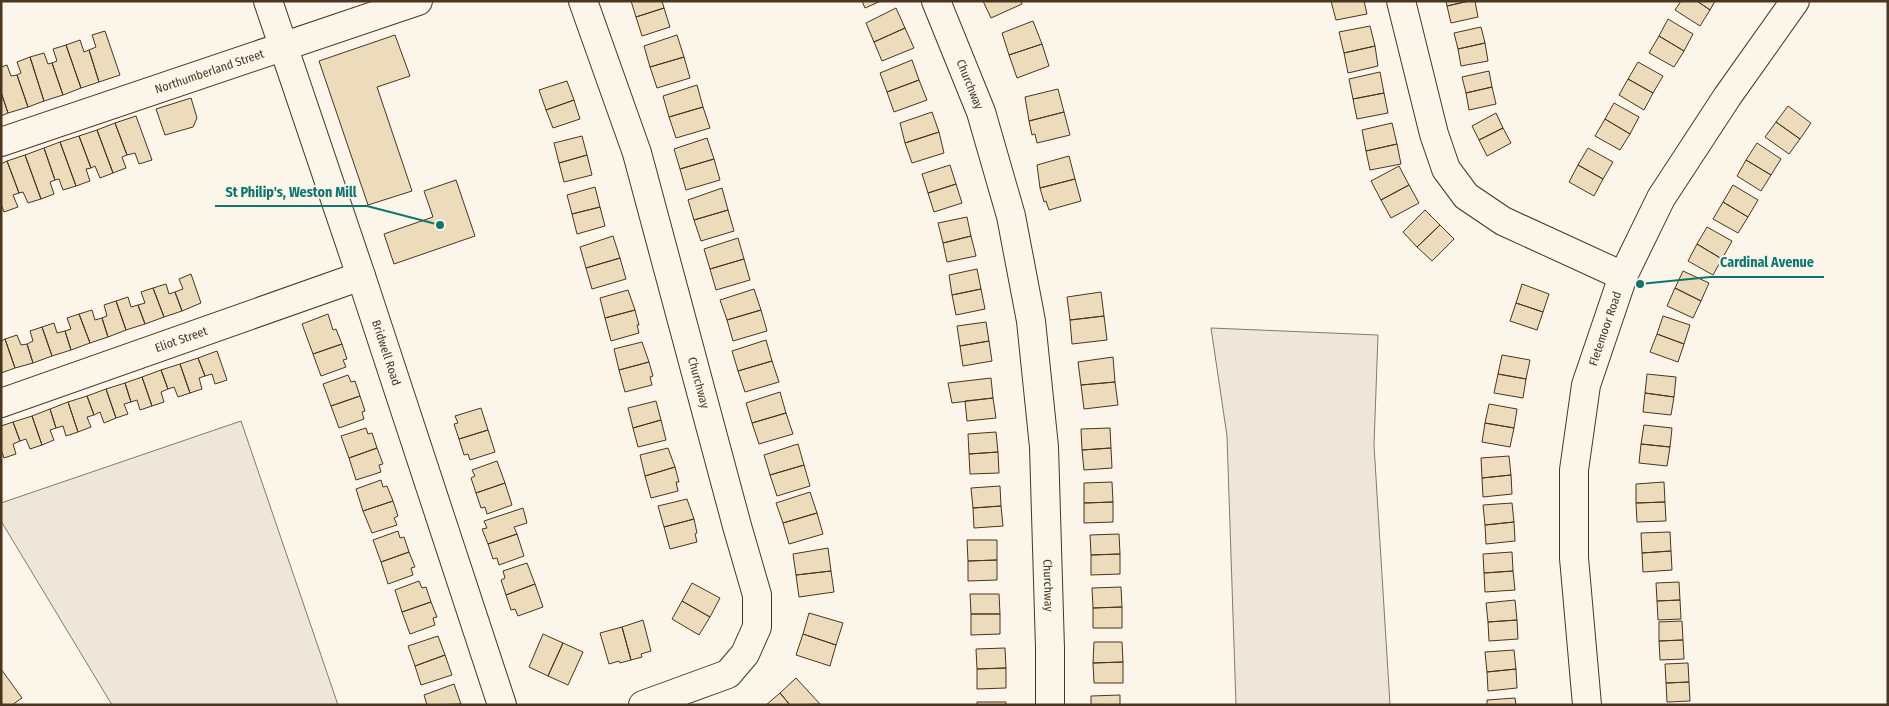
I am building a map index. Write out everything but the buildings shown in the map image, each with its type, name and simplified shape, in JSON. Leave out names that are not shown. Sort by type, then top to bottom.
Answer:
[{"type":"street","name":"Bridwell Road","points":[[268,1],[361,276],[502,705]]},
{"type":"street","name":"Northumberland Street","points":[[1,142],[418,1]]},
{"type":"street","name":"Churchway","points":[[583,1],[637,153],[757,595],[758,627],[745,654],[728,674],[643,705]]},
{"type":"street","name":"Churchway","points":[[936,1],[981,112],[1011,216],[1031,321],[1044,447],[1050,705]]},
{"type":"street","points":[[1401,1],[1434,134],[1446,169],[1466,196],[1504,221],[1623,276]]},
{"type":"street","name":"Fletemoor Road","points":[[1587,705],[1574,558],[1574,470],[1586,385],[1623,276],[1661,198],[1727,97],[1795,1]]},
{"type":"street","name":"Eliot Street","points":[[1,403],[361,276]]},
{"type":"shaded area","points":[[1211,328],[1378,335],[1374,445],[1390,705],[1236,705],[1227,436]]},
{"type":"shaded area","points":[[241,421],[338,705],[112,705],[1,521],[1,503]]},
{"type":"place","name":"St Philip's, Weston Mill","points":[[440,225]]},
{"type":"place","name":"Cardinal Avenue","points":[[1640,284]]}]
